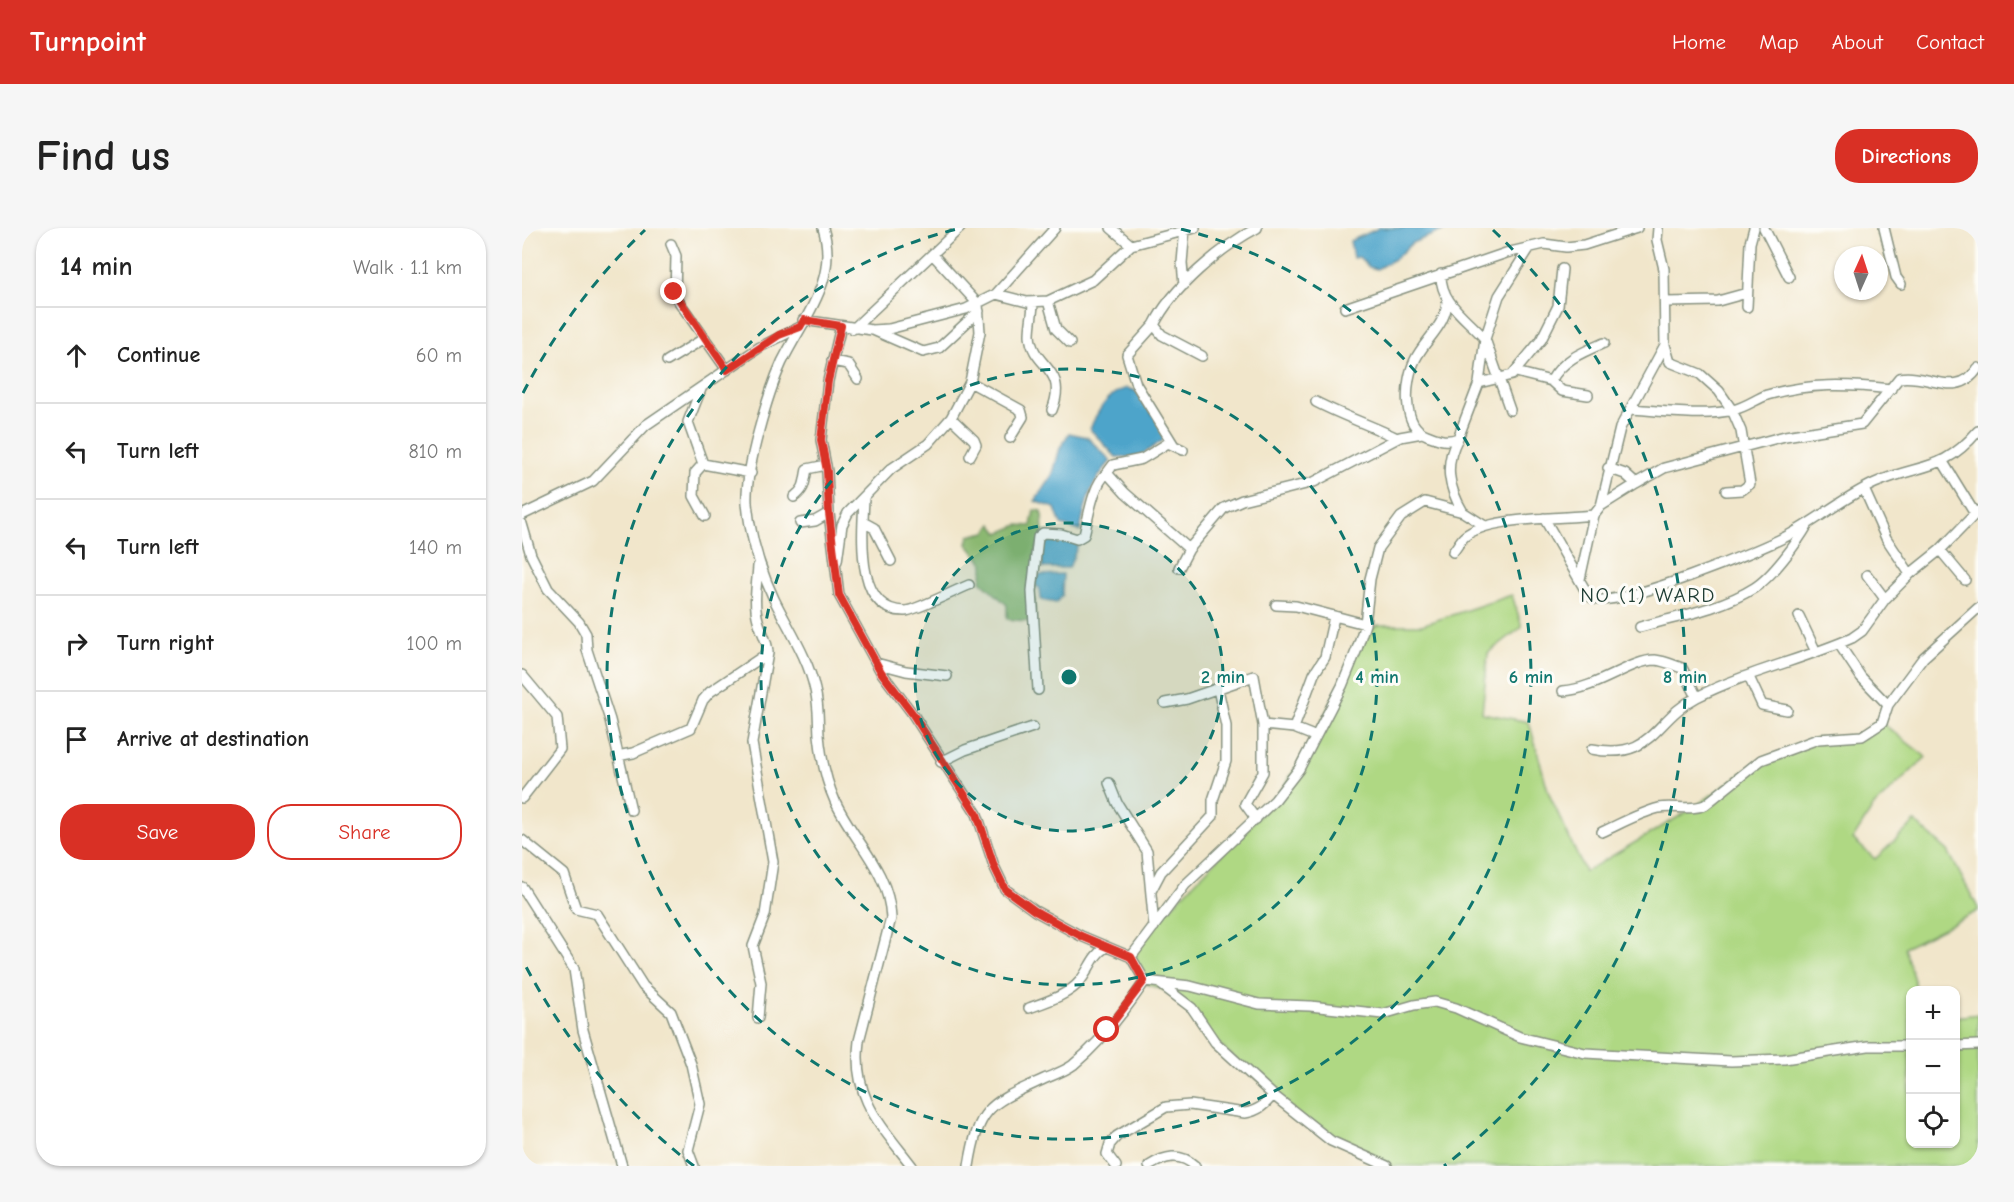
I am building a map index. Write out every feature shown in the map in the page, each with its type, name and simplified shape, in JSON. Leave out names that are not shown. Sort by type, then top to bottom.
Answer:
[{"type":"street","points":[[758,1018],[761,983],[753,946],[765,915],[773,862],[752,743],[768,645],[758,620],[756,593],[758,564],[747,503],[751,473],[768,399],[802,324],[823,286],[829,257],[823,228]]},
{"type":"street","points":[[839,338],[855,328],[934,256],[960,228]]},
{"type":"street","points":[[872,330],[923,352],[939,348],[979,307],[996,294],[1055,228]]},
{"type":"street","points":[[1111,228],[1131,245]]},
{"type":"street","points":[[1173,444],[1136,384],[1127,355],[1131,347],[1154,325],[1163,307],[1184,285],[1224,250],[1257,228]]},
{"type":"street","points":[[1345,308],[1441,274],[1530,247],[1544,244],[1566,247],[1584,245],[1637,228]]},
{"type":"street","points":[[1658,228],[1657,240],[1664,269],[1666,302],[1665,345],[1670,362],[1700,374],[1719,391],[1741,431],[1750,484],[1742,490],[1726,491]]},
{"type":"street","points":[[1747,307],[1750,243],[1754,228]]},
{"type":"street","points":[[1764,228],[1789,277]]},
{"type":"street","points":[[1884,228],[1896,277],[1901,284]]},
{"type":"street","points":[[996,294],[1033,302],[1048,301],[1094,280],[1131,245],[1189,229],[1182,263],[1184,285]]},
{"type":"street","points":[[671,244],[676,256],[675,296],[727,370]]},
{"type":"street","points":[[1463,512],[1455,498],[1448,460],[1479,383],[1485,339],[1498,296],[1530,247]]},
{"type":"street","points":[[836,572],[844,519],[891,469],[928,444],[951,418],[970,382],[980,332],[979,307],[934,256]]},
{"type":"street","points":[[1516,372],[1541,340],[1558,306],[1562,269]]},
{"type":"street","points":[[1441,274],[1441,286],[1447,300],[1485,339],[1510,410]]},
{"type":"street","points":[[1666,302],[1719,301],[1747,293]]},
{"type":"street","points":[[1422,433],[1408,415],[1412,373],[1415,361],[1447,313],[1447,300]]},
{"type":"street","points":[[1048,301],[1056,329],[1070,343]]},
{"type":"street","points":[[1033,302],[1030,334],[1035,349],[1053,373],[1058,389],[1052,410]]},
{"type":"street","points":[[522,514],[592,481],[646,425],[779,335],[802,324],[872,330],[918,323],[979,307]]},
{"type":"street","points":[[1154,325],[1162,335],[1202,356]]},
{"type":"street","points":[[841,326],[832,361],[821,440],[826,465],[839,595],[876,663],[912,713],[941,762],[977,814],[994,866],[1005,889],[1035,911],[1131,957],[1144,981]]},
{"type":"street","points":[[667,362],[705,338]]},
{"type":"street","points":[[1551,381],[1568,360],[1604,343]]},
{"type":"street","points":[[1601,506],[1608,468],[1620,428],[1665,345]]},
{"type":"street","points":[[832,361],[848,364],[858,379]]},
{"type":"street","points":[[1580,579],[1594,515],[1601,506],[1664,468],[1743,449],[1785,436],[1862,424],[1899,378],[1909,376],[1956,385],[1967,382],[1978,368]]},
{"type":"street","points":[[1479,383],[1516,372],[1551,381],[1562,391],[1587,395]]},
{"type":"street","points":[[970,382],[1021,410],[1023,417],[1010,438]]},
{"type":"street","points":[[1632,409],[1710,413],[1732,411],[1765,396],[1807,387],[1833,384],[1891,389]]},
{"type":"street","points":[[702,387],[687,422],[703,464]]},
{"type":"street","points":[[1316,402],[1349,420],[1373,426],[1398,438]]},
{"type":"street","points":[[951,418],[974,440],[976,445],[970,456]]},
{"type":"street","points":[[1544,518],[1588,595],[1596,600],[1620,597],[1741,559],[1791,534],[1864,489],[1943,462],[1966,446],[1978,430]]},
{"type":"street","points":[[1179,568],[1189,549],[1224,508],[1242,500],[1314,482],[1398,438],[1422,433],[1444,441],[1458,438]]},
{"type":"street","points":[[1038,690],[1032,591],[1038,537],[1043,533],[1061,534],[1077,539],[1084,535],[1101,478],[1113,465],[1142,459],[1168,443],[1183,450]]},
{"type":"street","points":[[1592,749],[1623,752],[1637,747],[1660,728],[1672,714],[1697,697],[1839,644],[1862,631],[1885,599],[1977,513],[1943,462]]},
{"type":"street","points":[[703,464],[751,473]]},
{"type":"street","points":[[703,464],[695,472],[694,496],[705,516]]},
{"type":"street","points":[[794,497],[806,484],[807,470],[826,465]]},
{"type":"street","points":[[1608,468],[1625,474],[1636,484]]},
{"type":"street","points":[[1107,473],[1125,493],[1189,549]]},
{"type":"street","points":[[1864,489],[1886,538],[1910,574]]},
{"type":"street","points":[[864,498],[862,546],[867,579],[878,598],[889,606],[907,611],[969,585]]},
{"type":"street","points":[[1131,957],[1185,885],[1275,800],[1299,769],[1314,736],[1342,686],[1365,624],[1370,579],[1378,548],[1401,517],[1425,502],[1463,512],[1485,526]]},
{"type":"street","points":[[800,523],[815,521],[829,513]]},
{"type":"street","points":[[1453,552],[1464,537],[1485,526],[1544,518],[1594,515]]},
{"type":"street","points":[[863,522],[874,528],[891,561]]},
{"type":"street","points":[[1640,627],[1701,610],[1755,588],[1799,539],[1809,522]]},
{"type":"street","points":[[522,524],[531,555],[548,589],[579,622],[586,634],[587,650],[610,720],[631,810]]},
{"type":"street","points":[[1940,550],[1965,580]]},
{"type":"street","points":[[758,564],[795,638],[815,688],[825,770],[835,801],[874,860],[890,898],[891,918],[859,1041],[857,1060],[865,1102],[912,1166]]},
{"type":"street","points":[[1867,575],[1885,599]]},
{"type":"street","points":[[1276,605],[1296,606],[1365,624]]},
{"type":"street","points":[[1602,832],[1659,808],[1681,806],[1696,808],[1705,805],[1761,759],[1818,739],[1862,736],[1882,723],[1888,705],[1923,658],[1978,608]]},
{"type":"street","points":[[1799,616],[1816,652]]},
{"type":"street","points":[[1294,728],[1314,674],[1325,657],[1334,617]]},
{"type":"street","points":[[1839,644],[1861,677],[1888,705]]},
{"type":"street","points":[[617,756],[633,753],[691,728],[703,700],[710,692],[768,653]]},
{"type":"street","points":[[1563,691],[1578,690],[1597,684],[1652,660],[1682,668],[1697,697]]},
{"type":"street","points":[[876,663],[906,671],[947,676]]},
{"type":"street","points":[[522,675],[557,717],[561,749],[522,798]]},
{"type":"street","points":[[1165,703],[1187,699],[1251,676],[1256,678],[1263,725],[1263,772],[1245,804],[1256,819]]},
{"type":"street","points":[[1749,677],[1762,705],[1787,710]]},
{"type":"street","points":[[1151,891],[1161,872],[1213,816],[1213,800],[1226,761],[1226,726],[1218,689]]},
{"type":"street","points":[[1263,725],[1294,728],[1314,736]]},
{"type":"street","points":[[941,762],[965,750],[1032,727]]},
{"type":"street","points":[[1109,783],[1117,803],[1147,851],[1154,927]]},
{"type":"street","points":[[522,840],[564,874],[576,909],[597,914],[643,986],[671,1012],[690,1064],[700,1104],[688,1150],[694,1166]]},
{"type":"street","points":[[522,886],[574,969],[584,1030],[622,1166]]},
{"type":"street","points":[[1029,1008],[1072,988],[1080,981],[1095,955],[1106,947]]},
{"type":"street","points":[[1144,981],[1190,986],[1259,1004],[1310,1006],[1383,1014],[1435,1002],[1456,1008],[1520,1037],[1585,1053],[1731,1061],[1784,1059],[1868,1046],[1906,1046]]},
{"type":"street","points":[[969,1166],[977,1127],[984,1113],[994,1103],[1071,1066],[1098,1041],[1144,981]]},
{"type":"street","points":[[1157,982],[1192,1008],[1215,1042],[1274,1095],[1331,1141],[1387,1166]]},
{"type":"street","points":[[1960,1046],[1978,1046]]},
{"type":"street","points":[[1116,1166],[1107,1154],[1110,1144],[1117,1136],[1166,1107],[1190,1105],[1253,1112],[1266,1104],[1274,1095]]},
{"type":"street","points":[[1149,1166],[1166,1156],[1173,1156],[1184,1158],[1195,1166]]},
{"type":"green space","points":[[1034,510],[1042,511],[1043,533],[1035,553],[1035,622],[1007,619],[1007,605],[981,581],[984,564],[967,544],[969,536],[986,532],[992,524],[999,533],[1018,525],[1031,526]]},
{"type":"green space","points":[[1512,595],[1522,627],[1488,653],[1482,713],[1529,722],[1549,794],[1585,872],[1690,810],[1751,767],[1819,737],[1864,737],[1882,723],[1926,757],[1873,807],[1853,839],[1875,859],[1915,822],[1948,851],[1978,908],[1978,911],[1904,948],[1916,986],[1906,986],[1906,1148],[1960,1148],[1960,1016],[1978,1014],[1978,1166],[1383,1166],[1305,1122],[1212,1038],[1169,992],[1144,983],[1127,959],[1151,928],[1278,796],[1307,750],[1366,632],[1378,625],[1422,625]]},
{"type":"water","points":[[1379,228],[1475,228],[1456,231],[1447,229],[1412,243],[1396,258],[1377,269],[1369,267],[1359,257],[1353,258],[1350,241]]},
{"type":"water","points":[[1127,388],[1136,391],[1165,433],[1163,440],[1138,457],[1116,457],[1090,429],[1104,404],[1114,394]]},
{"type":"water","points":[[1069,433],[1087,437],[1111,461],[1098,477],[1090,494],[1080,531],[1061,525],[1055,508],[1035,501],[1052,477],[1060,448]]},
{"type":"water","points":[[1047,537],[1065,538],[1078,545],[1069,568],[1043,568],[1041,551]]},
{"type":"water","points":[[1063,574],[1062,596],[1056,603],[1041,600],[1040,589],[1035,584],[1039,575]]},
{"type":"district","name":"NO (1) WARD","points":[[1648,595]]},
{"type":"route","points":[[674,292],[727,370],[779,335],[800,327],[804,320],[841,326],[828,381],[821,440],[827,471],[829,513],[839,595],[881,672],[912,713],[941,762],[977,814],[994,866],[1005,889],[1035,911],[1081,936],[1131,957],[1144,981],[1107,1030]]}]
